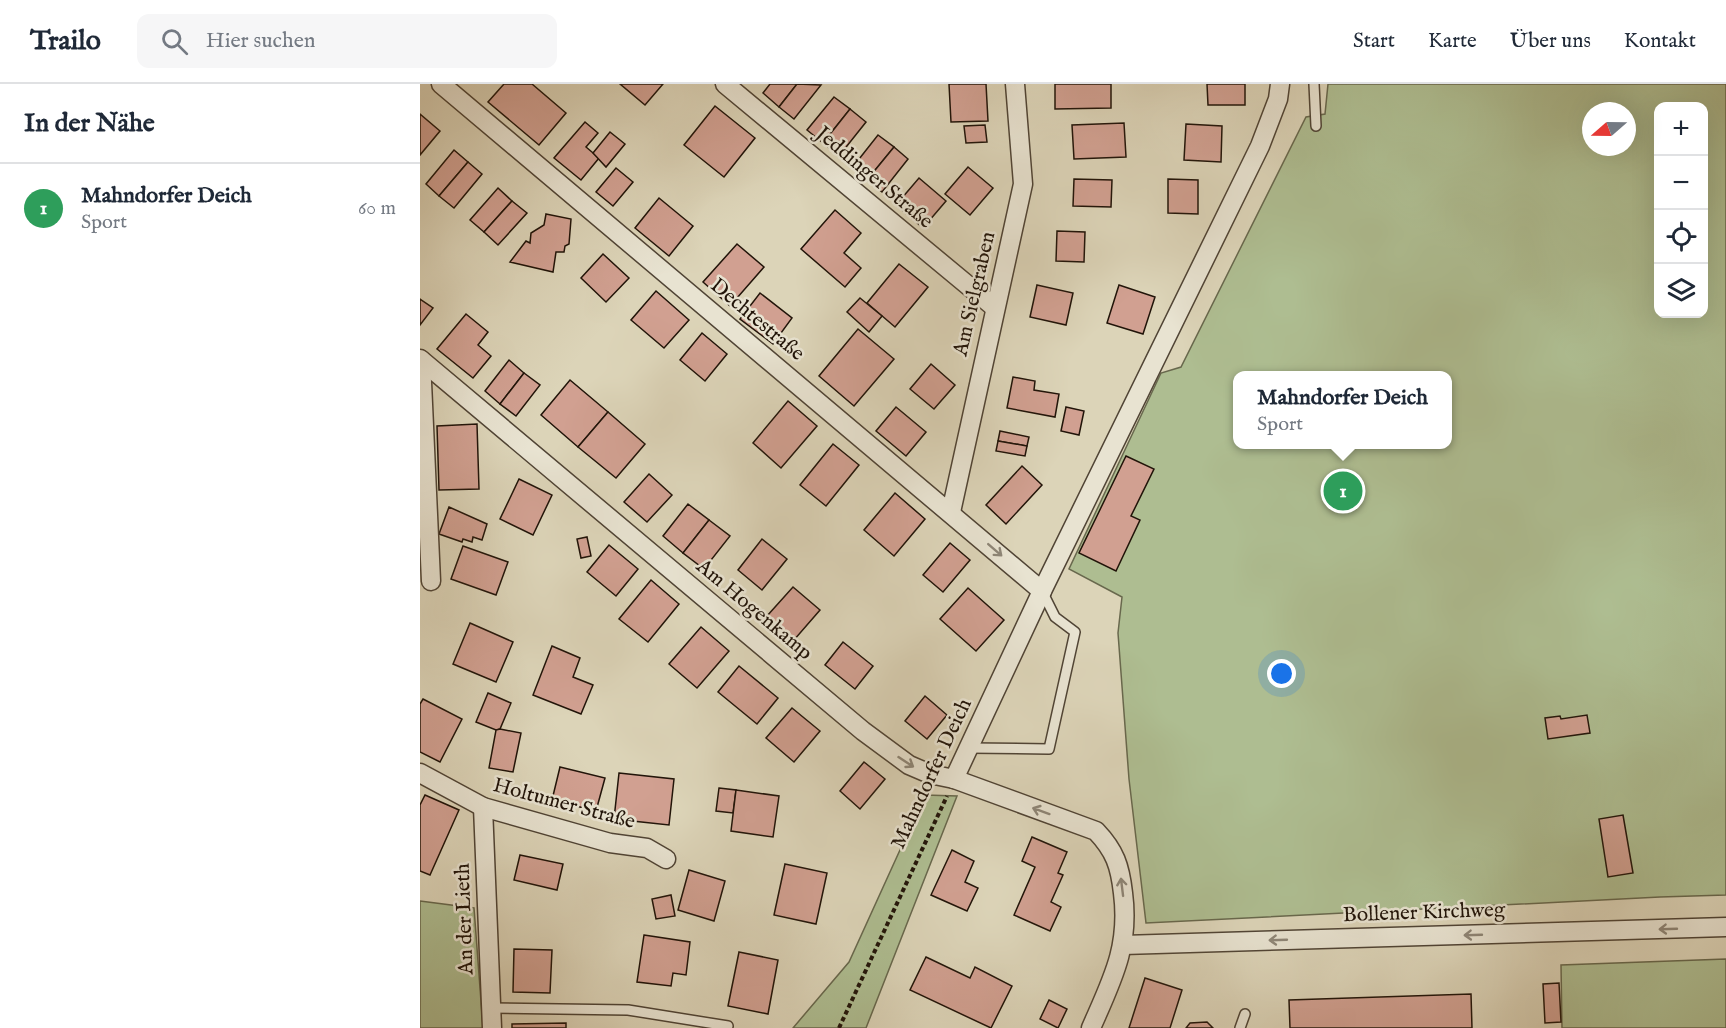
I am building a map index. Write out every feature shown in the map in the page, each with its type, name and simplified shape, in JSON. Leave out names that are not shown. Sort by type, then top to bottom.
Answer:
[{"type":"street","name":"Dechtestraße","points":[[441,84],[1042,591]]},
{"type":"street","name":"Jeddinger Straße","points":[[725,84],[994,307]]},
{"type":"street","name":"Am Sielgraben","points":[[951,512],[994,307],[1023,184],[1015,84]]},
{"type":"street","name":"Mahndorfer Deich","points":[[954,779],[1042,591],[1260,146],[1278,99],[1280,84]]},
{"type":"street","points":[[420,359],[431,581]]},
{"type":"street","name":"Am Hogenkamp","points":[[420,359],[863,731],[909,765],[1096,831],[1110,846],[1120,870],[1126,912],[1123,945]]},
{"type":"street","name":"Holtumer Straße","points":[[420,773],[483,807],[610,843],[647,848],[666,859]]},
{"type":"street","name":"An der Lieth","points":[[483,807],[492,1028]]},
{"type":"street","name":"Bollener Kirchweg","points":[[1123,945],[1726,927]]},
{"type":"street","points":[[1092,1028],[1117,967],[1123,945]]},
{"type":"lane","points":[[1314,84],[1316,126]]},
{"type":"lane","points":[[969,748],[1049,749],[1075,632],[1055,617],[1042,591]]},
{"type":"lane","points":[[491,1008],[628,1010],[729,1026]]},
{"type":"lane","points":[[1240,1028],[1245,1014]]},
{"type":"path","name":"Mahndorfer Deich","points":[[839,1028],[954,779]]},
{"type":"green space","points":[[1328,84],[1726,84],[1726,895],[1146,923],[1129,779],[1118,633],[1122,597],[1069,569],[1161,373],[1181,367],[1306,117],[1325,114]]},
{"type":"green space","points":[[925,795],[957,796],[866,1028],[793,1028],[849,962]]},
{"type":"green space","points":[[420,901],[474,908],[483,1028],[420,1028]]},
{"type":"green space","points":[[1726,959],[1726,1028],[1562,1028],[1561,965]]},
{"type":"building","points":[[504,84],[532,84],[566,113],[539,145],[488,102]]},
{"type":"building","points":[[620,84],[663,84],[645,105]]},
{"type":"building","points":[[770,84],[797,84],[779,107],[763,93]]},
{"type":"building","points":[[797,84],[821,85],[794,119],[779,107]]},
{"type":"building","points":[[949,84],[986,84],[988,121],[951,122]]},
{"type":"building","points":[[1055,84],[1111,84],[1111,108],[1055,109]]},
{"type":"building","points":[[1207,84],[1245,84],[1245,105],[1208,105]]},
{"type":"building","points":[[834,97],[850,109],[823,143],[807,130]]},
{"type":"building","points":[[715,106],[755,138],[724,177],[684,145]]},
{"type":"building","points":[[850,109],[866,122],[839,156],[823,143]]},
{"type":"building","points":[[420,114],[440,131],[420,155]]},
{"type":"building","points":[[585,122],[598,133],[586,147],[599,158],[581,180],[554,158]]},
{"type":"building","points":[[1124,123],[1126,157],[1074,159],[1072,125]]},
{"type":"building","points":[[1186,124],[1222,126],[1221,162],[1184,160]]},
{"type":"building","points":[[985,125],[987,142],[966,143],[964,126]]},
{"type":"building","points":[[610,132],[625,144],[606,167],[593,153]]},
{"type":"building","points":[[878,135],[894,147],[867,180],[852,168]]},
{"type":"building","points":[[894,147],[908,159],[882,192],[867,180]]},
{"type":"building","points":[[454,150],[468,162],[439,196],[426,184]]},
{"type":"building","points":[[468,162],[482,174],[454,208],[439,196]]},
{"type":"building","points":[[968,167],[993,188],[970,215],[945,194]]},
{"type":"building","points":[[616,168],[633,182],[613,206],[596,192]]},
{"type":"building","points":[[919,178],[946,201],[923,228],[896,205]]},
{"type":"building","points":[[1074,179],[1112,180],[1111,207],[1073,206]]},
{"type":"building","points":[[1168,179],[1198,180],[1198,214],[1168,213]]},
{"type":"building","points":[[498,188],[512,201],[484,232],[470,220]]},
{"type":"building","points":[[659,198],[693,226],[669,256],[635,228]]},
{"type":"building","points":[[512,201],[527,213],[498,245],[484,232]]},
{"type":"building","points":[[835,210],[861,233],[844,253],[861,268],[845,287],[801,249]]},
{"type":"building","points":[[546,214],[571,219],[569,244],[565,246],[564,252],[556,252],[553,272],[510,262],[526,241],[530,243],[531,233],[544,225]]},
{"type":"building","points":[[1057,231],[1085,232],[1084,262],[1056,261]]},
{"type":"building","points":[[737,244],[764,267],[730,306],[703,282]]},
{"type":"building","points":[[603,254],[629,278],[606,302],[581,278]]},
{"type":"building","points":[[899,264],[928,287],[895,327],[867,303]]},
{"type":"building","points":[[1037,285],[1073,293],[1066,325],[1030,317]]},
{"type":"building","points":[[1119,285],[1155,297],[1143,334],[1107,323]]},
{"type":"building","points":[[656,291],[689,320],[664,348],[631,320]]},
{"type":"building","points":[[760,293],[792,318],[773,344],[740,319]]},
{"type":"building","points":[[860,298],[882,316],[869,332],[847,312]]},
{"type":"building","points":[[420,299],[433,308],[420,325]]},
{"type":"building","points":[[466,314],[488,332],[478,345],[491,356],[473,378],[437,349]]},
{"type":"building","points":[[858,329],[894,359],[854,406],[819,376]]},
{"type":"building","points":[[702,333],[727,354],[705,381],[680,360]]},
{"type":"building","points":[[509,360],[524,373],[500,404],[485,391]]},
{"type":"building","points":[[931,364],[955,385],[934,409],[910,389]]},
{"type":"building","points":[[524,373],[540,385],[516,416],[500,404]]},
{"type":"building","points":[[1013,377],[1035,381],[1034,390],[1059,394],[1055,417],[1007,408]]},
{"type":"building","points":[[570,380],[608,412],[578,447],[541,415]]},
{"type":"building","points":[[788,401],[817,426],[781,468],[753,443]]},
{"type":"building","points":[[896,407],[926,432],[906,456],[876,431]]},
{"type":"building","points":[[1066,407],[1084,411],[1079,435],[1061,431]]},
{"type":"building","points":[[608,412],[645,444],[616,478],[578,447]]},
{"type":"building","points":[[477,424],[479,489],[439,490],[437,426]]},
{"type":"building","points":[[1000,431],[1029,437],[1027,446],[998,441]]},
{"type":"building","points":[[998,441],[1027,446],[1025,456],[996,451]]},
{"type":"building","points":[[833,444],[859,465],[826,506],[800,485]]},
{"type":"building","points":[[1126,456],[1154,469],[1131,516],[1140,520],[1116,571],[1079,553]]},
{"type":"building","points":[[1022,466],[1042,485],[1006,524],[986,505]]},
{"type":"building","points":[[649,474],[672,495],[647,522],[624,502]]},
{"type":"building","points":[[519,479],[552,495],[533,535],[500,519]]},
{"type":"building","points":[[895,493],[925,519],[894,556],[864,530]]},
{"type":"building","points":[[688,504],[709,520],[683,553],[663,536]]},
{"type":"building","points":[[449,507],[487,524],[482,540],[473,537],[472,542],[463,539],[462,542],[439,534]]},
{"type":"building","points":[[709,520],[730,536],[704,569],[683,553]]},
{"type":"building","points":[[587,537],[591,556],[581,558],[577,539]]},
{"type":"building","points":[[762,539],[787,559],[762,590],[738,570]]},
{"type":"building","points":[[950,543],[970,560],[943,592],[923,575]]},
{"type":"building","points":[[609,545],[638,569],[616,596],[587,572]]},
{"type":"building","points":[[463,546],[508,562],[496,595],[451,579]]},
{"type":"building","points":[[651,580],[679,604],[648,642],[619,619]]},
{"type":"building","points":[[793,587],[820,610],[794,640],[767,616]]},
{"type":"building","points":[[968,588],[1004,620],[976,651],[940,619]]},
{"type":"building","points":[[470,623],[513,642],[496,682],[453,664]]},
{"type":"building","points":[[701,627],[729,651],[697,688],[669,664]]},
{"type":"building","points":[[843,642],[873,666],[855,689],[825,665]]},
{"type":"building","points":[[552,646],[580,658],[573,677],[593,685],[581,714],[533,695]]},
{"type":"building","points":[[739,666],[778,698],[757,724],[718,692]]},
{"type":"building","points":[[488,693],[511,703],[500,729],[496,730],[476,722]]},
{"type":"building","points":[[925,696],[947,715],[927,739],[905,721]]},
{"type":"building","points":[[423,699],[462,719],[440,762],[420,752],[420,704]]},
{"type":"building","points":[[792,708],[820,731],[794,762],[766,738]]},
{"type":"building","points":[[1587,715],[1590,733],[1548,739],[1545,718],[1560,716],[1561,719]]},
{"type":"building","points":[[496,730],[521,733],[513,772],[489,768]]},
{"type":"building","points":[[864,762],[885,779],[860,809],[840,791]]},
{"type":"building","points":[[560,767],[605,778],[596,811],[552,800]]},
{"type":"building","points":[[619,773],[674,779],[669,825],[614,819]]},
{"type":"building","points":[[719,788],[736,790],[733,813],[716,811]]},
{"type":"building","points":[[736,790],[779,796],[773,837],[731,831]]},
{"type":"building","points":[[425,795],[459,810],[430,875],[420,871],[420,805]]},
{"type":"building","points":[[1623,815],[1633,873],[1608,877],[1599,819]]},
{"type":"building","points":[[1032,837],[1067,852],[1058,873],[1063,875],[1051,902],[1061,907],[1050,931],[1014,915],[1035,867],[1022,861]]},
{"type":"building","points":[[952,850],[974,861],[965,882],[978,888],[967,911],[931,895]]},
{"type":"building","points":[[520,855],[563,864],[557,890],[514,880]]},
{"type":"building","points":[[785,864],[827,873],[816,924],[774,915]]},
{"type":"building","points":[[689,870],[725,881],[714,921],[678,910]]},
{"type":"building","points":[[671,895],[675,916],[656,919],[652,899]]},
{"type":"building","points":[[644,935],[690,942],[686,975],[673,973],[671,986],[637,982]]},
{"type":"building","points":[[514,949],[552,950],[550,993],[513,992]]},
{"type":"building","points":[[739,952],[778,960],[768,1014],[728,1006]]},
{"type":"building","points":[[926,957],[970,978],[975,967],[1012,986],[991,1028],[910,990]]},
{"type":"building","points":[[1145,978],[1182,990],[1170,1028],[1129,1028]]},
{"type":"building","points":[[1559,983],[1561,1022],[1545,1023],[1543,984]]},
{"type":"building","points":[[1471,994],[1472,1028],[1290,1028],[1289,1000]]},
{"type":"building","points":[[1049,1000],[1067,1009],[1058,1028],[1040,1019]]},
{"type":"building","points":[[1207,1022],[1213,1028],[1186,1028],[1190,1023]]},
{"type":"building","points":[[566,1023],[566,1028],[512,1028],[512,1024]]},
{"type":"place","name":"Mahndorfer Deich","points":[[1343,491]]}]
